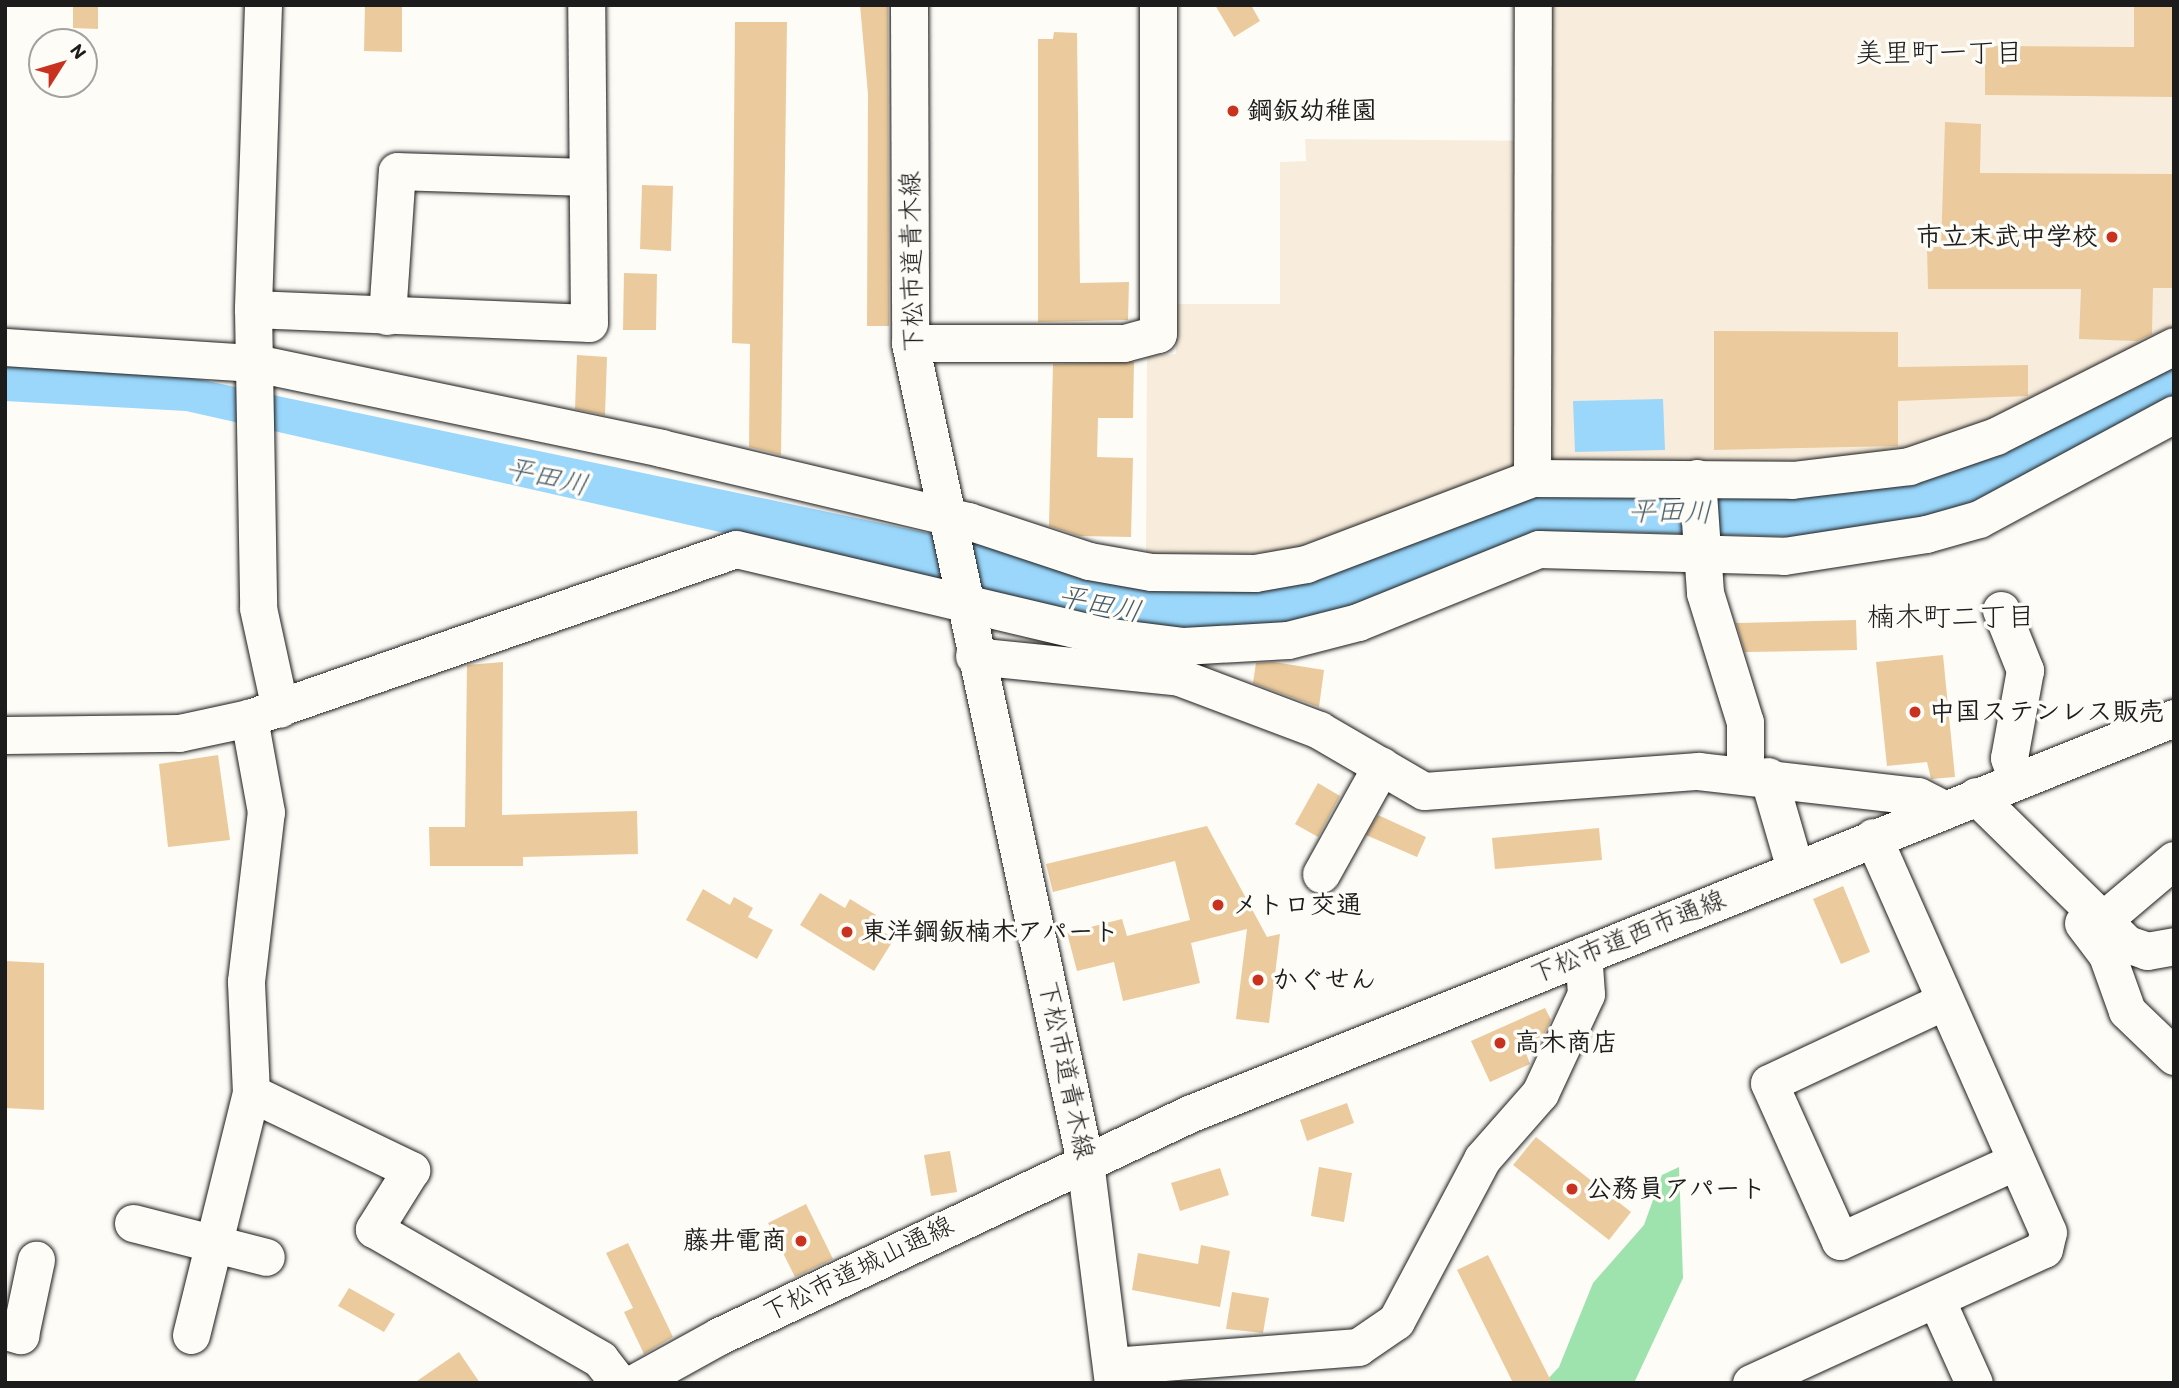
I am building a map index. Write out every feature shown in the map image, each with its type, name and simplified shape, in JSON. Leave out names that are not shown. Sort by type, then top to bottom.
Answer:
[{"type":"street","points":[[191,1335],[251,1093],[246,981],[266,812],[265,713],[258,608],[253,309],[263,5]]},
{"type":"street","points":[[253,309],[589,323],[585,177],[586,5]]},
{"type":"street","name":"下松市道青木線","points":[[909,5],[910,343],[974,656],[1085,1162],[1112,1375]]},
{"type":"street","points":[[910,343],[1124,343],[1158,334],[1158,5]]},
{"type":"street","points":[[1532,478],[1533,5]]},
{"type":"street","points":[[387,316],[397,171],[585,177]]},
{"type":"street","points":[[5,347],[255,369],[661,448],[1101,563],[1151,572],[1255,573],[1306,564],[1532,478],[1697,483],[1792,480],[1909,466],[1997,436],[2174,346]]},
{"type":"street","points":[[5,735],[179,733],[265,713],[736,549],[963,601],[1182,646],[1288,640],[1359,622],[1539,549],[1699,545],[1784,556],[1939,531],[1979,519],[2174,414]]},
{"type":"street","points":[[1697,483],[1699,545],[1717,642],[1745,722],[1756,775],[1795,869]]},
{"type":"street","points":[[2001,610],[2025,670],[2009,758],[2017,780]]},
{"type":"street","points":[[974,656],[1178,677],[1301,722],[1381,766],[1442,794],[1664,770],[1756,775],[1918,796],[1943,809]]},
{"type":"street","name":"下松市道西市通線","points":[[1085,1162],[1583,955],[2174,718]]},
{"type":"street","points":[[1321,874],[1381,766]]},
{"type":"street","points":[[1976,796],[2127,944],[2147,951],[2174,946]]},
{"type":"street","points":[[1751,1383],[2044,1249],[2048,1232],[1873,837]]},
{"type":"street","points":[[2103,920],[2174,860]]},
{"type":"street","points":[[2073,893],[2081,921],[2107,955],[2116,993],[2174,1056]]},
{"type":"street","points":[[1112,1375],[1358,1347],[1396,1321],[1482,1160],[1540,1093],[1586,994],[1583,955]]},
{"type":"street","points":[[1944,1001],[1769,1083],[1829,1217],[1840,1241],[2016,1161]]},
{"type":"street","points":[[251,1093],[411,1170],[374,1229],[600,1359],[619,1383]]},
{"type":"street","name":"下松市道城山通線","points":[[634,1383],[1085,1162]]},
{"type":"street","points":[[133,1223],[266,1257]]},
{"type":"street","points":[[5,1331],[20,1335],[36,1260]]},
{"type":"street","points":[[1936,1299],[1974,1383]]},
{"type":"shaded area","points":[[1547,5],[2174,5],[2174,336],[1996,423],[1907,455],[1302,553],[1146,554],[1147,356],[1176,354],[1175,304],[1280,304],[1280,162],[1306,161],[1305,139],[1543,141]]},
{"type":"green space","points":[[1679,1167],[1683,1278],[1634,1383],[1544,1383],[1559,1367],[1593,1283],[1644,1225],[1662,1175]]},
{"type":"water","name":"平田川","points":[[2174,362],[2174,398],[1986,498],[1915,519],[1801,537],[1615,532],[1538,537],[1422,584],[1291,627],[1179,636],[186,411],[5,401],[5,363],[169,373],[1174,585],[1543,491],[1778,496]]},
{"type":"water","points":[[1663,399],[1665,450],[1575,452],[1573,401]]},
{"type":"building","points":[[73,5],[98,5],[98,28],[73,28]]},
{"type":"building","points":[[365,5],[402,5],[402,52],[364,51]]},
{"type":"building","points":[[860,5],[888,5],[889,326],[867,326],[868,94]]},
{"type":"building","points":[[1215,5],[1251,5],[1260,21],[1234,37]]},
{"type":"building","points":[[2134,5],[2174,5],[2174,97],[1985,95],[1985,46],[2134,47]]},
{"type":"building","points":[[735,22],[787,22],[781,455],[749,447],[750,344],[732,343]]},
{"type":"building","points":[[1054,32],[1077,33],[1080,283],[1129,282],[1128,320],[1038,322],[1038,39],[1053,39]]},
{"type":"building","points":[[1945,122],[1981,124],[1980,173],[2174,174],[2174,288],[2153,288],[2152,334],[2137,341],[2079,339],[2081,289],[1928,289],[1927,247],[1941,247]]},
{"type":"building","points":[[642,185],[673,186],[671,251],[640,249]]},
{"type":"building","points":[[624,273],[657,274],[656,330],[623,330]]},
{"type":"building","points":[[1714,331],[1898,332],[1898,367],[2028,365],[2028,396],[1898,401],[1898,446],[1714,450]]},
{"type":"building","points":[[577,355],[607,357],[605,415],[575,409]]},
{"type":"building","points":[[1134,362],[1133,418],[1098,418],[1097,457],[1133,458],[1131,537],[1080,536],[1049,526],[1053,364]]},
{"type":"building","points":[[1856,620],[1857,650],[1745,652],[1736,623]]},
{"type":"building","name":"中国ステンレス販売","points":[[1943,655],[1955,777],[1931,779],[1927,762],[1887,766],[1876,662]]},
{"type":"building","points":[[503,662],[502,815],[637,811],[638,854],[523,857],[523,866],[430,866],[429,827],[465,827],[467,665]]},
{"type":"building","points":[[1274,662],[1324,670],[1319,707],[1253,683],[1256,663]]},
{"type":"building","points":[[218,755],[230,840],[168,847],[159,764]]},
{"type":"building","points":[[1318,783],[1340,796],[1318,837],[1295,824]]},
{"type":"building","points":[[1378,815],[1426,837],[1417,857],[1366,835]]},
{"type":"building","name":"メトロ交通","points":[[1207,826],[1267,937],[1280,934],[1269,1023],[1236,1019],[1247,929],[1191,943],[1200,983],[1123,1001],[1114,962],[1077,971],[1067,933],[1122,919],[1127,936],[1190,920],[1175,861],[1053,892],[1046,864]]},
{"type":"building","points":[[1599,828],[1602,860],[1495,869],[1492,838]]},
{"type":"building","points":[[1843,886],[1870,952],[1841,964],[1813,899]]},
{"type":"building","points":[[703,889],[730,905],[734,897],[753,908],[748,917],[773,930],[757,959],[686,920]]},
{"type":"building","name":"東洋鋼鈑楠木アパート","points":[[820,893],[845,908],[850,899],[876,915],[870,923],[894,939],[874,971],[800,925]]},
{"type":"building","points":[[5,961],[44,963],[44,1110],[5,1108]]},
{"type":"building","name":"高木商店","points":[[1545,1008],[1551,1020],[1543,1036],[1523,1045],[1530,1064],[1490,1082],[1471,1041]]},
{"type":"building","points":[[1347,1103],[1354,1123],[1307,1141],[1300,1120]]},
{"type":"building","name":"公務員アパート","points":[[1536,1137],[1631,1212],[1609,1240],[1513,1165]]},
{"type":"building","points":[[950,1151],[957,1192],[931,1196],[924,1155]]},
{"type":"building","points":[[1319,1167],[1352,1173],[1344,1222],[1311,1216]]},
{"type":"building","points":[[1220,1168],[1229,1195],[1180,1211],[1171,1183]]},
{"type":"building","name":"藤井電商","points":[[806,1204],[833,1259],[795,1277],[768,1223]]},
{"type":"building","points":[[628,1243],[673,1337],[644,1354],[624,1312],[633,1308],[606,1253]]},
{"type":"building","points":[[1201,1245],[1230,1251],[1220,1307],[1132,1290],[1138,1253],[1198,1264]]},
{"type":"building","points":[[1488,1255],[1552,1383],[1513,1383],[1457,1270]]},
{"type":"building","points":[[349,1288],[395,1314],[384,1332],[338,1306]]},
{"type":"building","points":[[1232,1292],[1269,1298],[1263,1333],[1226,1329]]},
{"type":"building","points":[[459,1352],[480,1383],[414,1383]]},
{"type":"place","name":"鋼鈑幼稚園","points":[[1233,111]]},
{"type":"place","name":"市立末武中学校","points":[[2112,237]]},
{"type":"place","name":"中国ステンレス販売","points":[[1915,712]]},
{"type":"place","name":"メトロ交通","points":[[1218,905]]},
{"type":"place","name":"東洋鋼鈑楠木アパート","points":[[847,932]]},
{"type":"place","name":"かぐせん","points":[[1258,980]]},
{"type":"place","name":"高木商店","points":[[1500,1043]]},
{"type":"place","name":"公務員アパート","points":[[1572,1189]]},
{"type":"place","name":"藤井電商","points":[[801,1241]]},
{"type":"district","name":"美里町一丁目","points":[[1939,52]]},
{"type":"district","name":"楠木町二丁目","points":[[1951,616]]}]
